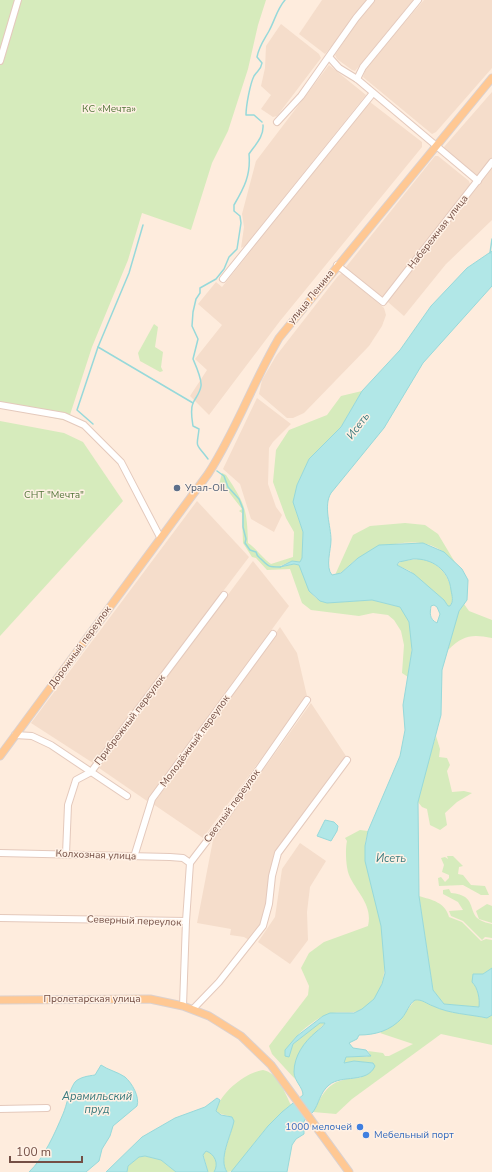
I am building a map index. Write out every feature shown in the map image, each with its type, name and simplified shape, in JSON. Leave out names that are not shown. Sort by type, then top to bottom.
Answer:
[{"type":"main road","name":"улица Ленина","points":[[160,537],[215,463],[279,338],[337,264],[492,78]]},
{"type":"main road","name":"Дорожный переулок","points":[[0,756],[160,537]]},
{"type":"main road","name":"Пролетарская улица","points":[[0,1000],[150,999],[193,1009],[228,1026],[241,1036],[271,1065],[349,1172]]},
{"type":"street","points":[[0,61],[18,0]]},
{"type":"street","points":[[277,122],[301,96],[319,69],[330,58],[356,18],[371,0]]},
{"type":"street","points":[[357,79],[363,67],[418,0]]},
{"type":"street","points":[[330,58],[339,68],[357,79],[478,181]]},
{"type":"street","points":[[223,279],[373,93]]},
{"type":"street","name":"Набережная улица","points":[[337,264],[383,302],[492,162]]},
{"type":"street","points":[[0,405],[64,416],[84,425],[121,462],[160,537]]},
{"type":"street","name":"Прибрежный переулок","points":[[66,854],[67,820],[71,792],[76,780],[91,772],[224,595]]},
{"type":"street","name":"Молодёжный переулок","points":[[134,857],[152,800],[272,634]]},
{"type":"street","name":"Светлый переулок","points":[[190,863],[226,816],[308,700]]},
{"type":"street","points":[[16,735],[32,736],[51,745],[127,796]]},
{"type":"street","points":[[193,1009],[219,982],[264,926],[269,904],[272,876],[278,853],[347,760]]},
{"type":"street","name":"Колхозная улица","points":[[0,852],[134,857],[170,856],[183,858],[190,863]]},
{"type":"street","points":[[186,921],[190,863]]},
{"type":"street","name":"Северный переулок","points":[[0,918],[186,921],[183,1006]]},
{"type":"street","points":[[0,1109],[47,1108]]},
{"type":"shaded area","points":[[322,0],[370,0],[325,54],[299,34]]},
{"type":"shaded area","points":[[375,0],[413,0],[355,71],[337,59],[335,55],[358,20]]},
{"type":"shaded area","points":[[424,0],[492,0],[492,68],[436,132],[432,134],[363,77],[367,66]]},
{"type":"shaded area","points":[[281,24],[319,54],[321,58],[277,116],[273,117],[261,109],[271,95],[261,86],[265,68],[266,46]]},
{"type":"shaded area","points":[[329,65],[366,95],[245,246],[241,248],[244,227],[242,214],[256,161]]},
{"type":"shaded area","points":[[492,92],[492,159],[479,176],[476,176],[444,150],[444,147]]},
{"type":"shaded area","points":[[370,102],[422,142],[422,147],[280,321],[209,415],[190,396],[207,370],[195,359],[222,325],[198,304],[216,282],[222,287]]},
{"type":"shaded area","points":[[435,156],[438,156],[469,181],[470,184],[385,296],[381,297],[346,269],[346,267]]},
{"type":"shaded area","points":[[492,166],[492,220],[446,264],[404,316],[388,302],[388,299]]},
{"type":"shaded area","points":[[342,273],[384,308],[386,315],[382,326],[369,346],[304,413],[293,418],[287,418],[259,394],[262,380],[276,356],[338,276]]},
{"type":"shaded area","points":[[257,398],[291,424],[269,448],[268,484],[276,507],[282,515],[274,532],[251,519],[240,484],[223,469]]},
{"type":"shaded area","points":[[197,501],[249,557],[93,763],[31,723]]},
{"type":"shaded area","points":[[253,561],[289,606],[147,801],[99,768]]},
{"type":"shaded area","points":[[280,627],[297,653],[307,696],[203,838],[153,804]]},
{"type":"shaded area","points":[[311,703],[346,756],[274,856],[266,913],[260,928],[249,940],[244,937],[230,935],[231,929],[197,923],[213,840]]},
{"type":"shaded area","points":[[300,843],[326,861],[310,887],[307,912],[308,940],[290,964],[258,942],[275,917],[282,869]]},
{"type":"green space","name":"КС «Мечта»","points":[[0,0],[266,0],[258,25],[248,69],[228,131],[212,163],[191,230],[142,213],[128,260],[92,347],[68,421],[0,407]]},
{"type":"green space","points":[[154,324],[158,327],[155,347],[163,352],[161,367],[163,371],[160,372],[140,361],[138,353]]},
{"type":"green space","points":[[362,391],[341,427],[309,459],[297,485],[294,505],[303,532],[302,558],[300,562],[292,561],[280,566],[282,567],[294,564],[299,565],[303,571],[310,592],[319,600],[327,603],[372,600],[400,607],[406,614],[411,631],[412,650],[408,677],[402,673],[404,645],[401,631],[394,620],[388,615],[373,613],[359,616],[311,610],[302,603],[290,569],[267,570],[256,558],[252,557],[243,543],[242,513],[239,511],[242,509],[228,491],[219,485],[222,473],[226,475],[244,507],[247,522],[248,543],[264,559],[271,564],[293,557],[294,532],[286,518],[273,482],[276,450],[289,430],[327,415],[341,396]]},
{"type":"green space","name":"СНТ \"Мечта\"","points":[[0,421],[64,433],[83,442],[123,501],[0,636]]},
{"type":"green space","points":[[405,523],[425,525],[438,534],[456,564],[437,548],[428,544],[397,544],[386,546],[366,554],[335,575],[353,535],[370,526]]},
{"type":"green space","points":[[419,559],[426,560],[442,570],[448,580],[452,593],[452,601],[450,606],[448,606],[444,600],[410,571],[397,565],[402,561]]},
{"type":"green space","points":[[464,604],[469,611],[492,620],[492,638],[479,636],[468,637],[458,641],[448,650],[457,614]]},
{"type":"green space","points":[[436,736],[440,749],[439,757],[447,758],[450,765],[447,771],[452,792],[464,791],[472,793],[457,802],[445,813],[447,825],[440,830],[430,825],[427,809],[422,807],[418,802],[422,781]]},
{"type":"green space","points":[[360,830],[368,831],[365,849],[384,938],[384,973],[380,988],[373,1000],[366,1006],[354,1012],[323,1016],[309,1025],[295,1038],[285,1050],[289,1057],[293,1044],[320,1023],[325,1023],[317,1031],[294,1073],[295,1079],[272,1054],[269,1046],[308,995],[309,986],[301,968],[309,953],[324,942],[368,926],[369,919],[366,905],[349,875],[346,858],[347,841],[345,838]]},
{"type":"green space","points":[[447,856],[453,856],[463,866],[459,867],[458,874],[463,875],[471,885],[485,886],[489,895],[481,895],[463,885],[439,886],[438,878],[441,877],[445,882],[449,878],[449,875],[442,872],[444,865],[441,858],[445,857],[448,859]]},
{"type":"green space","points":[[449,889],[451,893],[459,894],[469,901],[476,917],[492,924],[492,938],[485,937],[482,940],[463,921],[451,916],[449,911],[463,910],[458,902],[443,894],[443,890]]},
{"type":"green space","points":[[419,896],[437,902],[444,908],[449,917],[462,922],[481,941],[486,939],[492,940],[492,968],[472,982],[476,987],[478,994],[479,1007],[444,1004],[433,990]]},
{"type":"green space","points":[[487,904],[492,906],[492,923],[479,919],[476,911]]},
{"type":"green space","points":[[415,1000],[422,1001],[439,1009],[452,1012],[486,1018],[492,1015],[492,1045],[441,1034],[352,1099],[336,1114],[313,1112],[322,1096],[330,1086],[342,1080],[360,1078],[373,1063],[354,1061],[345,1063],[343,1060],[346,1057],[367,1057],[370,1054],[368,1051],[383,1053],[385,1056],[389,1056],[413,1044],[380,1033],[402,1017]]},
{"type":"green space","points":[[263,1070],[273,1075],[277,1079],[291,1105],[270,1124],[235,1168],[232,1171],[227,1172],[224,1166],[224,1159],[231,1131],[232,1117],[218,1113],[216,1109],[219,1102],[235,1084],[249,1075]]},
{"type":"green space","points":[[208,1151],[216,1160],[214,1172],[208,1172],[203,1153]]},
{"type":"green space","points":[[145,1156],[161,1160],[176,1172],[127,1172],[128,1166],[139,1157]]},
{"type":"water","name":"Исеть","points":[[492,251],[492,286],[423,363],[384,428],[331,493],[327,510],[331,534],[329,568],[332,575],[341,573],[358,558],[379,545],[423,543],[444,552],[462,569],[468,580],[467,600],[459,611],[442,670],[441,715],[418,802],[419,896],[433,990],[444,1004],[479,1007],[478,994],[476,987],[472,982],[473,974],[483,974],[492,968],[492,1015],[487,1018],[453,1012],[439,1009],[422,1001],[415,1000],[402,1018],[392,1026],[376,1033],[359,1035],[357,1039],[349,1043],[353,1048],[366,1050],[371,1056],[346,1057],[344,1063],[354,1061],[373,1063],[375,1066],[371,1072],[366,1075],[334,1082],[326,1088],[313,1112],[304,1121],[304,1134],[296,1139],[292,1145],[287,1172],[231,1172],[268,1126],[303,1095],[302,1089],[294,1075],[294,1066],[300,1050],[325,1023],[320,1023],[293,1044],[289,1057],[285,1056],[285,1050],[297,1036],[323,1016],[330,1013],[354,1013],[362,1009],[374,999],[382,984],[385,973],[381,926],[365,861],[365,846],[368,831],[400,756],[405,730],[403,705],[412,650],[409,622],[400,607],[372,600],[327,603],[320,601],[309,591],[299,565],[294,564],[280,567],[292,561],[300,562],[302,558],[303,532],[293,502],[297,485],[309,459],[341,427],[362,391],[400,350],[431,306],[467,268]],"holes":[[[420,559],[433,563],[443,571],[450,583],[452,596],[450,606],[448,606],[444,600],[414,574],[397,565],[399,562]],[[434,605],[437,607],[440,614],[437,623],[433,620],[430,611],[431,606]]]},
{"type":"water","points":[[325,820],[334,822],[338,826],[337,831],[331,841],[317,836]]},
{"type":"water","name":"Арамильский пруд","points":[[101,1065],[122,1075],[128,1080],[133,1086],[136,1094],[138,1102],[137,1106],[113,1126],[110,1136],[102,1149],[99,1161],[86,1172],[29,1172],[40,1160],[53,1137],[75,1082],[87,1076],[95,1075]]},
{"type":"water","name":"Арамильский пруд","points":[[217,1098],[220,1100],[216,1111],[221,1115],[232,1117],[234,1121],[224,1154],[227,1172],[214,1172],[216,1163],[214,1157],[206,1151],[203,1155],[208,1172],[176,1172],[161,1160],[145,1156],[139,1157],[128,1166],[127,1172],[106,1172],[142,1137],[175,1118],[205,1107]]},
{"type":"waterway","points":[[262,122],[254,115],[246,115],[248,95],[254,76],[260,69],[262,63],[257,57],[259,50],[280,7],[285,0]]},
{"type":"waterway","points":[[208,459],[200,449],[197,442],[199,429],[193,426],[191,412],[193,403],[200,391],[201,386],[201,380],[193,359],[198,339],[192,326],[193,312],[196,299],[200,293],[200,288],[216,279],[224,269],[229,257],[237,249],[241,223],[240,216],[234,211],[234,205],[241,193],[248,175],[249,154],[261,137],[263,125]]},
{"type":"waterway","points":[[98,347],[129,273],[143,225]]},
{"type":"waterway","points":[[490,253],[492,239]]},
{"type":"waterway","points":[[93,424],[77,410],[98,347],[193,403]]},
{"type":"waterway","points":[[217,471],[224,476],[228,487],[239,499],[243,509],[243,527],[246,539],[245,543],[250,550],[256,552],[258,557],[268,565],[271,567],[280,567]]},
{"type":"place","name":"Урал-OIL","points":[[177,488]]},
{"type":"place","name":"1000 мелочей","points":[[360,1127]]},
{"type":"place","name":"Мебельный порт","points":[[366,1135]]}]
